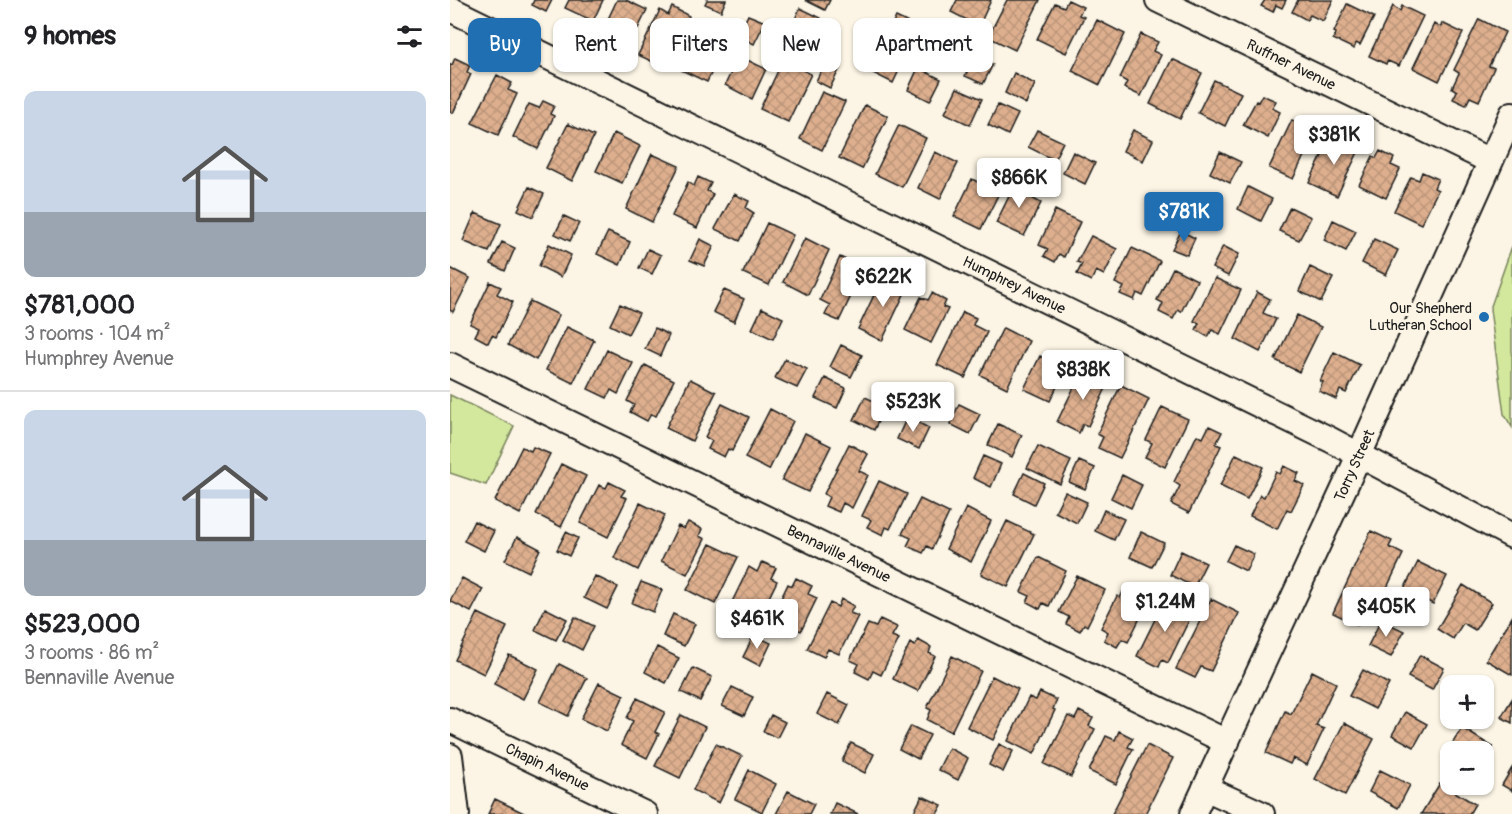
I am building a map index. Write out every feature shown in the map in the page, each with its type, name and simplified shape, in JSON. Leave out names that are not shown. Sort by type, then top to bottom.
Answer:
[{"type":"street","name":"Ruffner Avenue","points":[[1158,0],[1490,161]]},
{"type":"street","name":"Humphrey Avenue","points":[[450,9],[1331,440],[1512,536]]},
{"type":"street","name":"Torry Street","points":[[1193,814],[1512,114]]},
{"type":"street","name":"Bennaville Avenue","points":[[450,365],[1227,742]]},
{"type":"street","name":"Chapin Avenue","points":[[450,720],[645,814]]},
{"type":"street","points":[[450,756],[457,814]]},
{"type":"street","points":[[1205,788],[1262,814]]},
{"type":"green space","points":[[1512,246],[1512,427],[1504,414],[1490,309]]},
{"type":"green space","points":[[450,395],[514,426],[486,485],[450,473]]},
{"type":"building","points":[[534,0],[552,0],[546,12],[532,5]]},
{"type":"building","points":[[569,0],[603,0],[594,18],[587,18],[565,8]]},
{"type":"building","points":[[617,0],[626,0],[647,10],[638,28],[638,18],[609,18]]},
{"type":"building","points":[[707,0],[726,0],[721,11],[705,4]]},
{"type":"building","points":[[805,0],[830,0],[825,10]]},
{"type":"building","points":[[957,0],[991,0],[983,18],[963,18],[951,12]]},
{"type":"building","points":[[1007,0],[1040,0],[1015,50],[993,39],[993,27]]},
{"type":"building","points":[[1068,0],[1083,7],[1079,15],[1084,17],[1066,53],[1037,39],[1055,3],[1064,7]]},
{"type":"building","points":[[1265,0],[1286,0],[1282,8],[1276,5],[1273,12],[1261,6]]},
{"type":"building","points":[[1298,0],[1333,0],[1323,21],[1310,15],[1307,20],[1292,12]]},
{"type":"building","points":[[1347,4],[1374,17],[1360,45],[1356,43],[1354,49],[1333,39]]},
{"type":"building","points":[[1393,6],[1400,11],[1402,6],[1423,16],[1399,66],[1388,61],[1386,64],[1369,56]]},
{"type":"building","points":[[672,7],[689,16],[688,18],[656,18],[660,10],[668,15]]},
{"type":"building","points":[[800,8],[821,18],[796,18]]},
{"type":"building","points":[[748,15],[761,20],[761,30],[754,44],[749,42],[749,18],[747,18]]},
{"type":"building","points":[[1479,19],[1505,32],[1489,66],[1494,68],[1479,101],[1470,97],[1466,105],[1453,99],[1457,91],[1452,88],[1459,73],[1454,70]]},
{"type":"building","points":[[1097,20],[1125,34],[1100,85],[1072,71]]},
{"type":"building","points":[[1442,23],[1463,33],[1439,81],[1413,68],[1434,24],[1441,27]]},
{"type":"building","points":[[650,30],[650,61],[638,55]]},
{"type":"building","points":[[1141,34],[1158,42],[1153,51],[1161,55],[1141,96],[1124,88],[1127,82],[1120,78]]},
{"type":"building","points":[[455,58],[468,64],[467,72],[471,74],[453,113],[450,112],[450,64],[452,65]]},
{"type":"building","points":[[1172,59],[1202,73],[1180,119],[1150,104]]},
{"type":"building","points":[[749,61],[761,67],[761,72],[765,72],[752,99],[725,85],[731,72],[749,72]]},
{"type":"building","points":[[685,72],[712,72],[707,82]]},
{"type":"building","points":[[777,72],[811,74],[788,122],[760,109]]},
{"type":"building","points":[[820,72],[838,72],[830,88],[816,81]]},
{"type":"building","points":[[871,72],[898,72],[893,83]]},
{"type":"building","points":[[916,72],[926,72],[941,79],[930,101],[908,90]]},
{"type":"building","points":[[967,72],[989,72],[983,84],[965,76]]},
{"type":"building","points":[[1014,73],[1035,84],[1026,104],[1005,93]]},
{"type":"building","points":[[497,75],[512,83],[508,90],[517,94],[498,135],[472,123]]},
{"type":"building","points":[[1214,80],[1241,93],[1225,126],[1198,113]]},
{"type":"building","points":[[957,88],[982,99],[970,125],[945,113]]},
{"type":"building","points":[[822,92],[845,102],[822,150],[800,139]]},
{"type":"building","points":[[1262,95],[1276,101],[1272,108],[1280,112],[1268,138],[1243,125],[1256,101],[1258,102]]},
{"type":"building","points":[[543,101],[554,106],[550,114],[554,116],[538,149],[513,137],[529,104],[539,108]]},
{"type":"building","points":[[865,105],[888,116],[862,169],[839,158]]},
{"type":"building","points":[[998,105],[1018,114],[1008,135],[988,125]]},
{"type":"building","points":[[1292,120],[1316,131],[1293,179],[1269,168]]},
{"type":"building","points":[[568,124],[594,136],[572,181],[546,168]]},
{"type":"building","points":[[899,125],[926,138],[902,187],[875,174]]},
{"type":"building","points":[[1037,130],[1063,142],[1054,160],[1028,147]]},
{"type":"building","points":[[1133,130],[1153,140],[1143,161],[1123,151]]},
{"type":"building","points":[[614,133],[640,146],[622,183],[596,171]]},
{"type":"building","points":[[1331,137],[1359,150],[1337,196],[1309,183]]},
{"type":"building","points":[[1380,151],[1394,158],[1391,165],[1400,169],[1386,198],[1359,185],[1373,156],[1376,158]]},
{"type":"building","points":[[935,152],[958,163],[940,199],[918,188]]},
{"type":"building","points":[[1073,152],[1095,163],[1085,184],[1063,173]]},
{"type":"building","points":[[1220,152],[1241,162],[1230,183],[1210,173]]},
{"type":"building","points":[[652,154],[679,166],[652,222],[626,209]]},
{"type":"building","points":[[1422,172],[1438,179],[1434,188],[1438,190],[1421,224],[1394,211],[1411,177],[1419,180]]},
{"type":"building","points":[[698,177],[711,183],[707,191],[713,194],[697,228],[672,216],[688,182],[694,186]]},
{"type":"building","points":[[972,179],[999,193],[981,229],[954,216]]},
{"type":"building","points":[[1017,180],[1034,188],[1030,197],[1041,203],[1024,236],[996,223]]},
{"type":"building","points":[[529,187],[544,194],[533,217],[518,210]]},
{"type":"building","points":[[1248,187],[1272,199],[1261,221],[1238,209]]},
{"type":"building","points":[[734,194],[749,201],[746,208],[754,213],[740,241],[715,229]]},
{"type":"building","points":[[1290,207],[1311,217],[1299,240],[1279,231]]},
{"type":"building","points":[[1055,210],[1080,222],[1064,257],[1059,254],[1055,262],[1044,256],[1048,249],[1039,245]]},
{"type":"building","points":[[475,213],[501,224],[489,252],[463,241]]},
{"type":"building","points":[[564,216],[579,223],[570,241],[555,234]]},
{"type":"building","points":[[1333,220],[1356,231],[1346,251],[1324,240]]},
{"type":"building","points":[[767,223],[793,235],[769,285],[743,273]]},
{"type":"building","points":[[1181,231],[1195,238],[1187,255],[1172,249]]},
{"type":"building","points":[[608,232],[630,242],[620,265],[597,254]]},
{"type":"building","points":[[1091,236],[1117,249],[1104,275],[1096,271],[1091,281],[1077,274],[1082,264],[1077,262]]},
{"type":"building","points":[[805,238],[829,250],[808,295],[783,282]]},
{"type":"building","points":[[700,239],[714,246],[704,266],[690,260]]},
{"type":"building","points":[[1374,239],[1398,250],[1386,275],[1362,263]]},
{"type":"building","points":[[502,242],[515,248],[505,271],[491,264]]},
{"type":"building","points":[[549,244],[571,255],[561,277],[539,266]]},
{"type":"building","points":[[1223,246],[1239,254],[1228,276],[1212,268]]},
{"type":"building","points":[[1132,248],[1160,261],[1143,296],[1137,293],[1134,300],[1120,294],[1124,287],[1115,283]]},
{"type":"building","points":[[648,249],[661,255],[652,274],[639,268]]},
{"type":"building","points":[[840,257],[864,269],[839,321],[825,315],[830,305],[820,300]]},
{"type":"building","points":[[1310,267],[1333,278],[1321,302],[1299,291]]},
{"type":"building","points":[[450,268],[470,278],[453,312],[450,310]]},
{"type":"building","points":[[1173,268],[1197,280],[1181,312],[1178,310],[1173,319],[1159,312],[1163,303],[1157,300]]},
{"type":"building","points":[[883,276],[907,288],[882,341],[858,329]]},
{"type":"building","points":[[1215,278],[1241,290],[1220,334],[1212,330],[1208,337],[1196,330],[1199,323],[1194,321]]},
{"type":"building","points":[[490,282],[501,287],[497,294],[513,302],[496,337],[492,335],[488,343],[475,336],[479,328],[470,324]]},
{"type":"building","points":[[724,290],[744,299],[734,322],[713,312]]},
{"type":"building","points":[[1257,292],[1270,299],[1263,313],[1276,319],[1260,352],[1235,339]]},
{"type":"building","points":[[932,293],[946,301],[943,307],[948,309],[931,343],[905,330],[921,297],[928,300]]},
{"type":"building","points":[[530,301],[559,315],[536,360],[508,345]]},
{"type":"building","points":[[620,304],[639,313],[628,334],[610,325]]},
{"type":"building","points":[[762,308],[783,318],[773,339],[752,329]]},
{"type":"building","points":[[963,312],[976,318],[973,325],[987,332],[965,378],[937,365]]},
{"type":"building","points":[[1297,315],[1321,327],[1299,372],[1275,360]]},
{"type":"building","points":[[567,327],[594,340],[573,383],[546,370]]},
{"type":"building","points":[[655,328],[669,335],[660,356],[645,349]]},
{"type":"building","points":[[1003,328],[1029,341],[1007,388],[980,375]]},
{"type":"building","points":[[841,345],[862,355],[851,377],[830,367]]},
{"type":"building","points":[[607,350],[633,363],[618,394],[611,390],[607,398],[588,389]]},
{"type":"building","points":[[1334,352],[1360,365],[1346,393],[1340,390],[1336,399],[1319,391],[1323,382],[1320,381]]},
{"type":"building","points":[[1040,356],[1066,368],[1050,401],[1024,389]]},
{"type":"building","points":[[785,359],[807,369],[797,388],[775,378]]},
{"type":"building","points":[[645,365],[674,380],[656,416],[651,414],[647,421],[630,412],[634,405],[627,401]]},
{"type":"building","points":[[1084,367],[1103,376],[1100,383],[1107,386],[1088,426],[1083,424],[1079,433],[1057,422]]},
{"type":"building","points":[[825,378],[846,388],[837,408],[815,398]]},
{"type":"building","points":[[690,379],[716,392],[692,441],[666,428]]},
{"type":"building","points":[[919,385],[942,395],[932,417],[909,406]]},
{"type":"building","points":[[1121,385],[1149,399],[1120,458],[1098,448],[1103,437],[1097,434]]},
{"type":"building","points":[[865,397],[885,406],[874,430],[854,420]]},
{"type":"building","points":[[722,404],[749,417],[732,451],[728,449],[724,457],[708,449],[712,441],[705,437]]},
{"type":"building","points":[[959,404],[980,414],[970,434],[950,424]]},
{"type":"building","points":[[1162,407],[1188,419],[1165,467],[1145,457],[1152,443],[1146,440]]},
{"type":"building","points":[[770,409],[793,421],[769,470],[745,458]]},
{"type":"building","points":[[907,417],[929,428],[919,449],[897,439]]},
{"type":"building","points":[[998,424],[1022,435],[1012,457],[988,445]]},
{"type":"building","points":[[1209,426],[1222,432],[1216,444],[1221,446],[1189,513],[1171,504],[1180,486],[1174,482],[1197,435],[1203,438]]},
{"type":"building","points":[[805,433],[831,446],[808,492],[782,480]]},
{"type":"building","points":[[849,444],[868,454],[859,471],[868,475],[852,508],[843,503],[839,512],[825,506],[829,497],[824,494]]},
{"type":"building","points":[[1038,446],[1071,461],[1060,484],[1027,468]]},
{"type":"building","points":[[522,447],[531,451],[533,447],[550,454],[520,514],[495,501]]},
{"type":"building","points":[[1236,454],[1263,467],[1247,499],[1220,486]]},
{"type":"building","points":[[983,456],[1001,464],[991,487],[973,478]]},
{"type":"building","points":[[1079,461],[1095,468],[1085,489],[1069,482]]},
{"type":"building","points":[[561,464],[586,476],[561,527],[536,514]]},
{"type":"building","points":[[1284,466],[1299,473],[1295,481],[1304,485],[1291,511],[1287,509],[1277,529],[1250,516],[1260,495],[1264,497],[1276,472],[1280,474]]},
{"type":"building","points":[[1024,473],[1044,483],[1034,504],[1014,494]]},
{"type":"building","points":[[1122,475],[1142,485],[1131,508],[1111,498]]},
{"type":"building","points":[[879,481],[907,494],[890,529],[886,527],[883,535],[867,527],[871,520],[862,516]]},
{"type":"building","points":[[609,482],[625,490],[621,496],[627,498],[608,537],[580,523],[599,485],[606,488]]},
{"type":"building","points":[[1065,492],[1087,502],[1077,523],[1055,512]]},
{"type":"building","points":[[920,499],[949,513],[932,549],[927,546],[923,553],[907,546],[911,538],[902,534]]},
{"type":"building","points":[[640,503],[665,515],[638,570],[614,558]]},
{"type":"building","points":[[966,508],[991,521],[971,562],[946,549]]},
{"type":"building","points":[[1104,510],[1124,519],[1114,540],[1095,531]]},
{"type":"building","points":[[474,521],[494,531],[484,551],[464,541]]},
{"type":"building","points":[[1007,521],[1034,534],[1008,587],[981,574]]},
{"type":"building","points":[[688,522],[702,529],[699,536],[705,539],[687,574],[661,561],[678,526],[684,529]]},
{"type":"building","points":[[1371,531],[1392,541],[1389,547],[1403,554],[1383,596],[1373,592],[1358,625],[1333,613]]},
{"type":"building","points":[[566,532],[578,538],[569,556],[557,550]]},
{"type":"building","points":[[1141,532],[1164,543],[1152,567],[1130,557]]},
{"type":"building","points":[[517,537],[540,549],[529,572],[505,560]]},
{"type":"building","points":[[710,544],[738,557],[715,604],[687,590]]},
{"type":"building","points":[[1234,545],[1254,554],[1246,571],[1226,561]]},
{"type":"building","points":[[1181,551],[1206,563],[1194,587],[1170,575]]},
{"type":"building","points":[[1038,557],[1066,571],[1049,606],[1043,603],[1040,609],[1027,602],[1030,596],[1021,592]]},
{"type":"building","points":[[762,562],[776,568],[771,578],[777,581],[760,616],[732,602],[749,567],[757,572]]},
{"type":"building","points":[[1418,562],[1447,576],[1433,604],[1418,596],[1412,608],[1398,601]]},
{"type":"building","points":[[595,576],[618,587],[607,609],[584,598]]},
{"type":"building","points":[[1077,576],[1105,590],[1087,626],[1084,624],[1080,631],[1066,624],[1069,617],[1059,612]]},
{"type":"building","points":[[462,578],[483,589],[471,612],[450,601]]},
{"type":"building","points":[[796,578],[812,586],[808,594],[817,598],[801,631],[772,617],[788,584],[792,586]]},
{"type":"building","points":[[641,582],[662,590],[653,612],[632,603]]},
{"type":"building","points":[[1463,585],[1492,603],[1475,630],[1463,623],[1453,639],[1437,629]]},
{"type":"building","points":[[1123,592],[1133,597],[1130,602],[1144,610],[1128,642],[1122,639],[1117,647],[1104,640],[1108,632],[1101,628],[1117,596],[1120,598]]},
{"type":"building","points":[[841,599],[854,606],[850,613],[858,616],[839,654],[828,649],[824,657],[807,649],[830,603],[838,607]]},
{"type":"building","points":[[1165,599],[1193,612],[1168,663],[1162,660],[1159,667],[1137,656]]},
{"type":"building","points":[[1211,599],[1239,613],[1211,671],[1201,667],[1195,678],[1176,669]]},
{"type":"building","points":[[545,608],[567,619],[556,640],[535,630]]},
{"type":"building","points":[[478,613],[507,627],[484,674],[455,660]]},
{"type":"building","points":[[673,614],[695,624],[684,646],[663,636]]},
{"type":"building","points":[[575,617],[594,626],[582,650],[563,640]]},
{"type":"building","points":[[1512,617],[1512,675],[1486,660]]},
{"type":"building","points":[[880,619],[897,627],[892,636],[899,639],[881,675],[873,671],[869,679],[855,672],[859,664],[850,660],[868,624],[876,627]]},
{"type":"building","points":[[1381,620],[1404,631],[1391,657],[1368,646]]},
{"type":"building","points":[[754,635],[771,643],[760,666],[743,657]]},
{"type":"building","points":[[918,640],[931,647],[929,653],[935,656],[918,691],[893,679],[910,643],[915,646]]},
{"type":"building","points":[[657,647],[679,658],[666,683],[645,672]]},
{"type":"building","points":[[509,655],[538,669],[523,699],[494,684]]},
{"type":"building","points":[[1420,655],[1444,668],[1432,690],[1408,677]]},
{"type":"building","points":[[952,656],[981,671],[951,732],[927,720],[931,710],[927,708]]},
{"type":"building","points":[[559,664],[587,678],[568,716],[540,702]]},
{"type":"building","points":[[693,668],[712,677],[700,701],[681,692]]},
{"type":"building","points":[[1363,670],[1389,684],[1375,709],[1349,696]]},
{"type":"building","points":[[1312,671],[1336,683],[1316,726],[1324,729],[1307,765],[1293,758],[1290,764],[1266,753],[1285,711],[1291,714]]},
{"type":"building","points":[[992,676],[1018,689],[993,740],[967,727]]},
{"type":"building","points":[[599,683],[624,695],[607,731],[581,719]]},
{"type":"building","points":[[732,687],[753,697],[744,716],[722,706]]},
{"type":"building","points":[[1040,692],[1057,700],[1053,709],[1055,710],[1034,754],[1008,741],[1029,697],[1036,700]]},
{"type":"building","points":[[827,694],[849,705],[839,725],[817,714]]},
{"type":"building","points":[[637,698],[665,712],[655,732],[659,734],[647,758],[621,745],[633,721],[627,718]]},
{"type":"building","points":[[1512,699],[1512,723],[1501,717]]},
{"type":"building","points":[[1079,711],[1093,718],[1089,726],[1095,729],[1071,777],[1044,764],[1068,716],[1075,719]]},
{"type":"building","points":[[1405,712],[1427,724],[1414,747],[1392,735]]},
{"type":"building","points":[[681,715],[705,727],[680,778],[655,766]]},
{"type":"building","points":[[771,715],[785,722],[777,738],[763,731]]},
{"type":"building","points":[[1344,723],[1374,739],[1345,795],[1315,779]]},
{"type":"building","points":[[911,726],[930,735],[918,759],[899,749]]},
{"type":"building","points":[[1464,729],[1483,741],[1454,741]]},
{"type":"building","points":[[1119,731],[1133,738],[1128,747],[1133,749],[1116,784],[1089,771],[1106,736],[1115,740]]},
{"type":"building","points":[[851,743],[874,754],[865,773],[842,761]]},
{"type":"building","points":[[716,744],[742,756],[719,803],[693,790]]},
{"type":"building","points":[[999,744],[1013,751],[1003,772],[989,765]]},
{"type":"building","points":[[1147,745],[1173,758],[1145,814],[1112,814]]},
{"type":"building","points":[[949,748],[968,758],[958,780],[938,770]]},
{"type":"building","points":[[1512,768],[1512,791],[1502,785]]},
{"type":"building","points":[[749,770],[776,784],[762,812],[735,799]]},
{"type":"building","points":[[1380,770],[1410,785],[1398,808],[1369,792]]},
{"type":"building","points":[[1440,783],[1440,795],[1460,795],[1475,804],[1469,814],[1421,814]]},
{"type":"building","points":[[788,791],[814,804],[809,814],[776,814]]},
{"type":"building","points":[[922,796],[942,805],[937,814],[913,814]]},
{"type":"building","points":[[495,799],[524,813],[488,814]]},
{"type":"building","points":[[835,803],[858,814],[830,814]]},
{"type":"place","name":"Our Shepherd Lutheran School","points":[[1484,317]]}]
